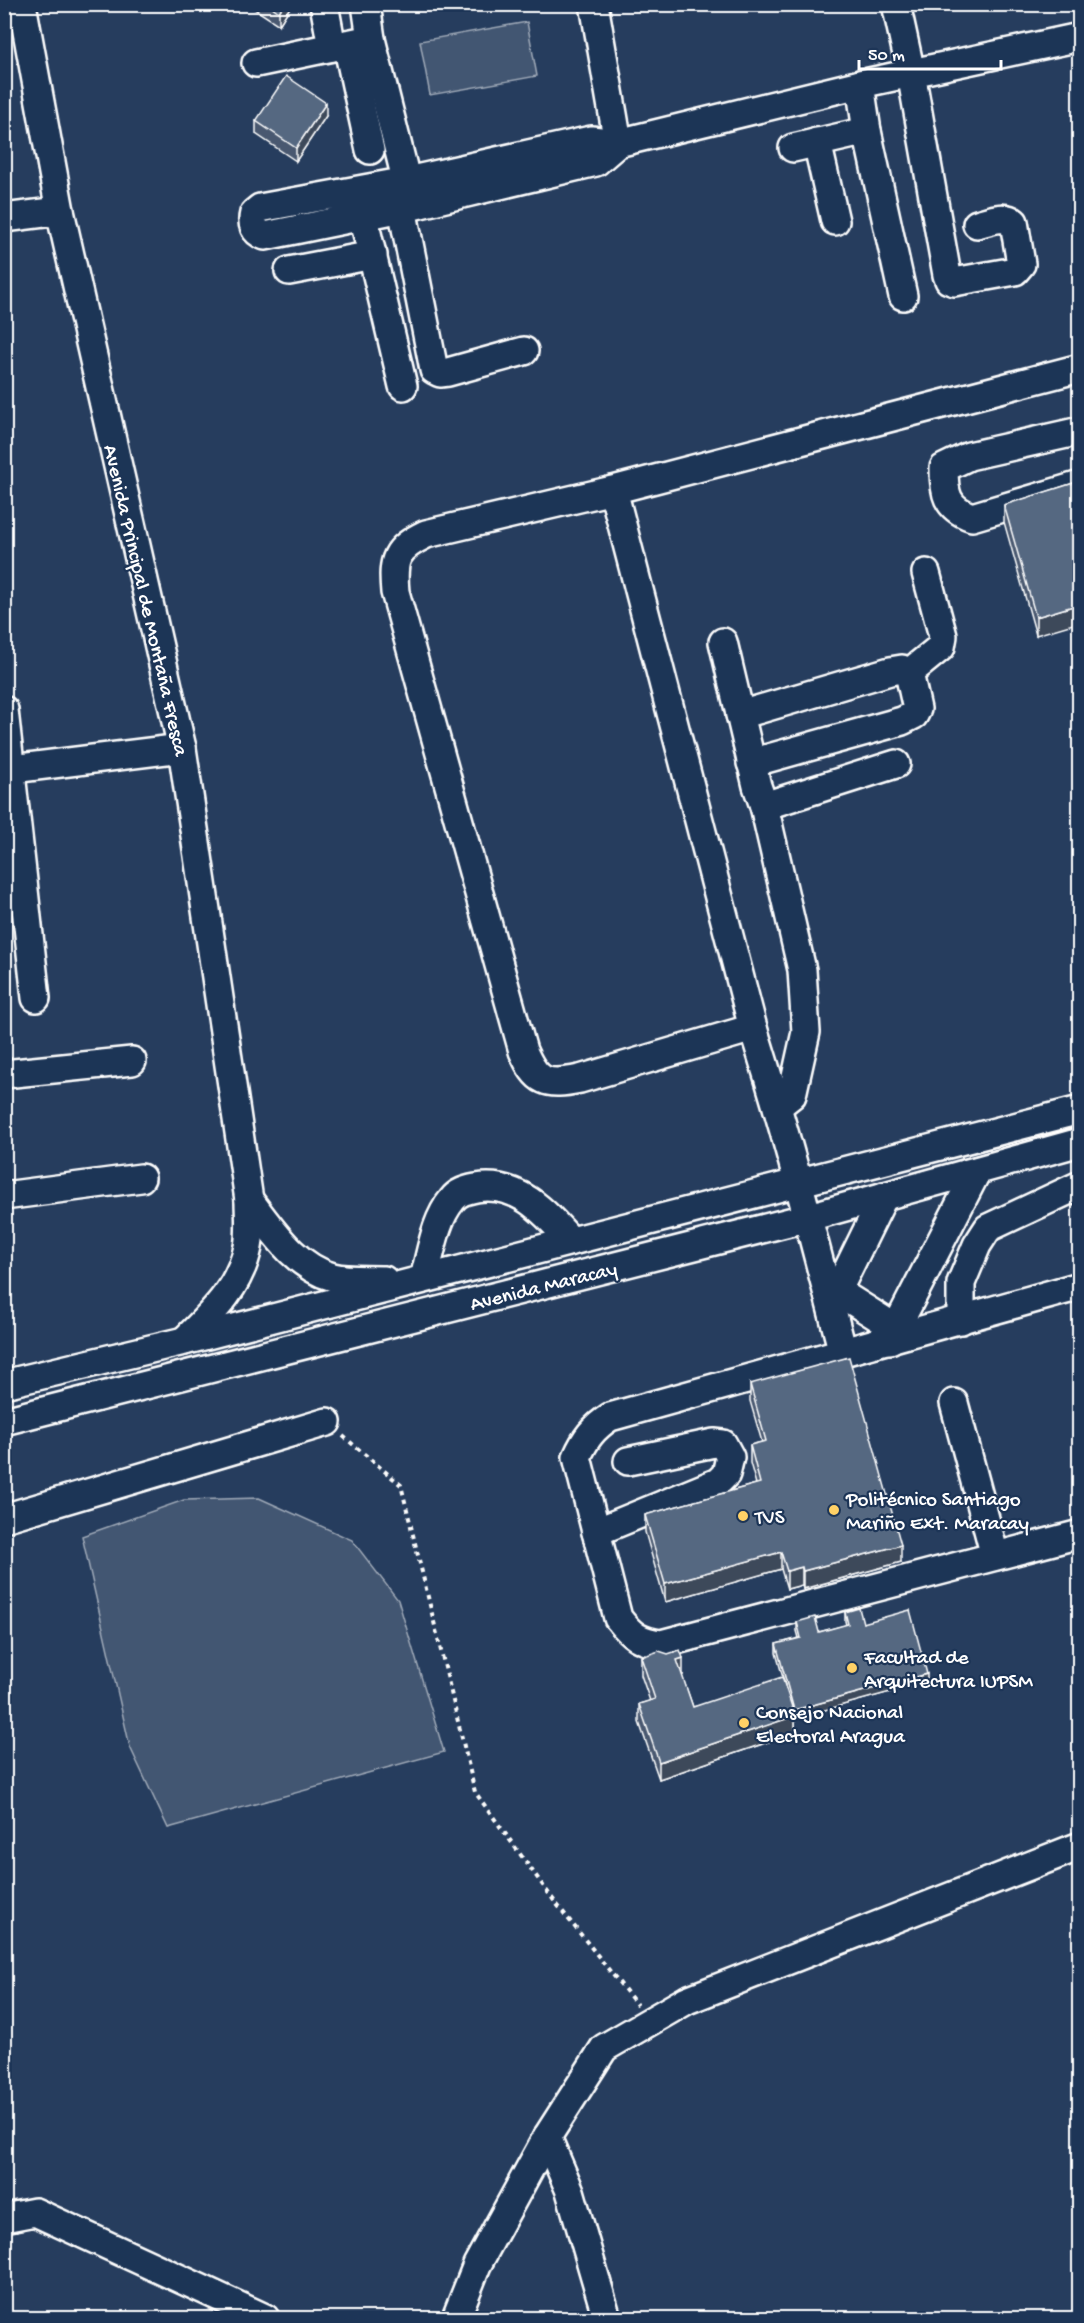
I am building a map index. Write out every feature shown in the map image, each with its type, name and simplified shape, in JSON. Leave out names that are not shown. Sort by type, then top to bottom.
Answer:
[{"type":"street","name":"Avenida Principal de Montaña Fresca","points":[[22,4],[60,211],[182,748],[249,1200],[249,1245],[239,1278],[220,1305],[184,1341]]},
{"type":"street","points":[[324,4],[350,43],[407,198],[434,370],[440,373],[448,372],[524,351]]},
{"type":"street","points":[[366,4],[350,43],[370,150]]},
{"type":"street","points":[[594,4],[618,143]]},
{"type":"street","points":[[896,4],[911,73],[947,274],[954,282],[1015,271],[1021,264],[1014,222],[1011,219],[1005,217],[977,224]]},
{"type":"street","points":[[407,198],[363,216],[265,236],[258,233],[253,226],[254,213],[260,208],[407,198],[596,162],[618,143],[860,84],[1080,37]]},
{"type":"street","points":[[256,63],[350,43]]},
{"type":"street","points":[[860,84],[867,130],[903,296]]},
{"type":"street","points":[[835,221],[805,145],[867,130]]},
{"type":"street","points":[[4,219],[60,211]]},
{"type":"street","points":[[363,216],[403,386]]},
{"type":"street","points":[[289,271],[373,255]]},
{"type":"street","points":[[753,1028],[558,1084],[540,1079],[530,1068],[523,1051],[396,592],[393,569],[397,555],[409,542],[426,534],[613,490],[1080,368]]},
{"type":"street","points":[[1080,431],[969,456],[944,468],[944,493],[960,513],[972,518],[1080,485]]},
{"type":"street","points":[[613,490],[753,1028],[778,1106],[797,1184],[834,1298],[843,1353]]},
{"type":"street","points":[[909,673],[941,647],[943,636],[926,573]]},
{"type":"street","points":[[723,642],[802,970],[806,1032],[792,1095],[778,1106]]},
{"type":"street","points":[[740,715],[890,671],[902,669],[909,673],[917,709],[914,715],[902,721],[751,763]]},
{"type":"street","points":[[4,710],[8,769],[36,998]]},
{"type":"street","points":[[8,769],[182,748]]},
{"type":"street","points":[[764,806],[896,764]]},
{"type":"street","points":[[4,1074],[132,1061]]},
{"type":"street","name":"Avenida Maracay","points":[[4,1384],[184,1341],[1080,1110]]},
{"type":"street","name":"Avenida Maracay","points":[[4,1422],[809,1217],[1080,1142]]},
{"type":"street","points":[[893,1334],[977,1171]]},
{"type":"street","points":[[4,1196],[141,1178]]},
{"type":"street","points":[[962,1320],[961,1283],[977,1245],[988,1228],[1080,1185]]},
{"type":"street","points":[[249,1200],[287,1248],[308,1266],[333,1277],[416,1280],[451,1200],[463,1190],[485,1186],[503,1187],[544,1210],[571,1241]]},
{"type":"street","points":[[834,1298],[884,1196]]},
{"type":"street","points":[[1080,1286],[962,1320],[893,1334],[843,1353],[610,1417],[597,1426],[585,1440],[577,1457],[618,1618],[628,1631],[644,1642],[661,1644],[1080,1534]]},
{"type":"street","points":[[834,1298],[893,1334]]},
{"type":"street","points":[[954,1402],[995,1556]]},
{"type":"street","points":[[4,1518],[327,1422]]},
{"type":"street","points":[[596,1532],[718,1482],[726,1474],[730,1458],[723,1444],[714,1443],[628,1461]]},
{"type":"street","points":[[456,2319],[477,2265],[547,2137],[604,2048],[687,2000],[1080,1846]]},
{"type":"street","points":[[547,2137],[570,2191],[607,2319]]},
{"type":"street","points":[[4,2218],[35,2212],[265,2319]]},
{"type":"path","points":[[327,1422],[401,1485],[475,1792],[555,1902],[650,2021]]},
{"type":"shaded area","points":[[527,22],[537,76],[430,95],[420,41]]},
{"type":"shaded area","points":[[259,1498],[352,1540],[398,1600],[444,1752],[168,1828],[130,1747],[82,1536],[184,1500]]},
{"type":"building","points":[[268,4],[284,4],[279,12]]},
{"type":"building","points":[[286,76],[326,103],[296,148],[256,121]]},
{"type":"building","points":[[1080,481],[1080,604],[1036,617],[1004,505]]},
{"type":"building","points":[[849,1357],[901,1545],[803,1571],[802,1567],[787,1571],[781,1552],[665,1584],[645,1515],[760,1483],[750,1445],[766,1441],[750,1384]]},
{"type":"building","name":"Facultad de Arquitectura IUPSM","points":[[859,1608],[863,1623],[910,1610],[927,1674],[794,1710],[776,1644],[801,1638],[797,1622],[815,1617],[819,1632],[848,1624],[845,1612]]},
{"type":"building","name":"Consejo Nacional Electoral Aragua","points":[[680,1650],[683,1658],[677,1660],[693,1707],[782,1677],[795,1716],[659,1762],[639,1704],[655,1699],[641,1657],[659,1651],[668,1654]]},
{"type":"place","name":"Politécnico Santiago Mariño Ext. Maracay","points":[[834,1510]]},
{"type":"place","name":"TVS","points":[[743,1516]]},
{"type":"place","name":"Facultad de Arquitectura IUPSM","points":[[852,1668]]},
{"type":"place","name":"Consejo Nacional Electoral Aragua","points":[[744,1723]]}]
